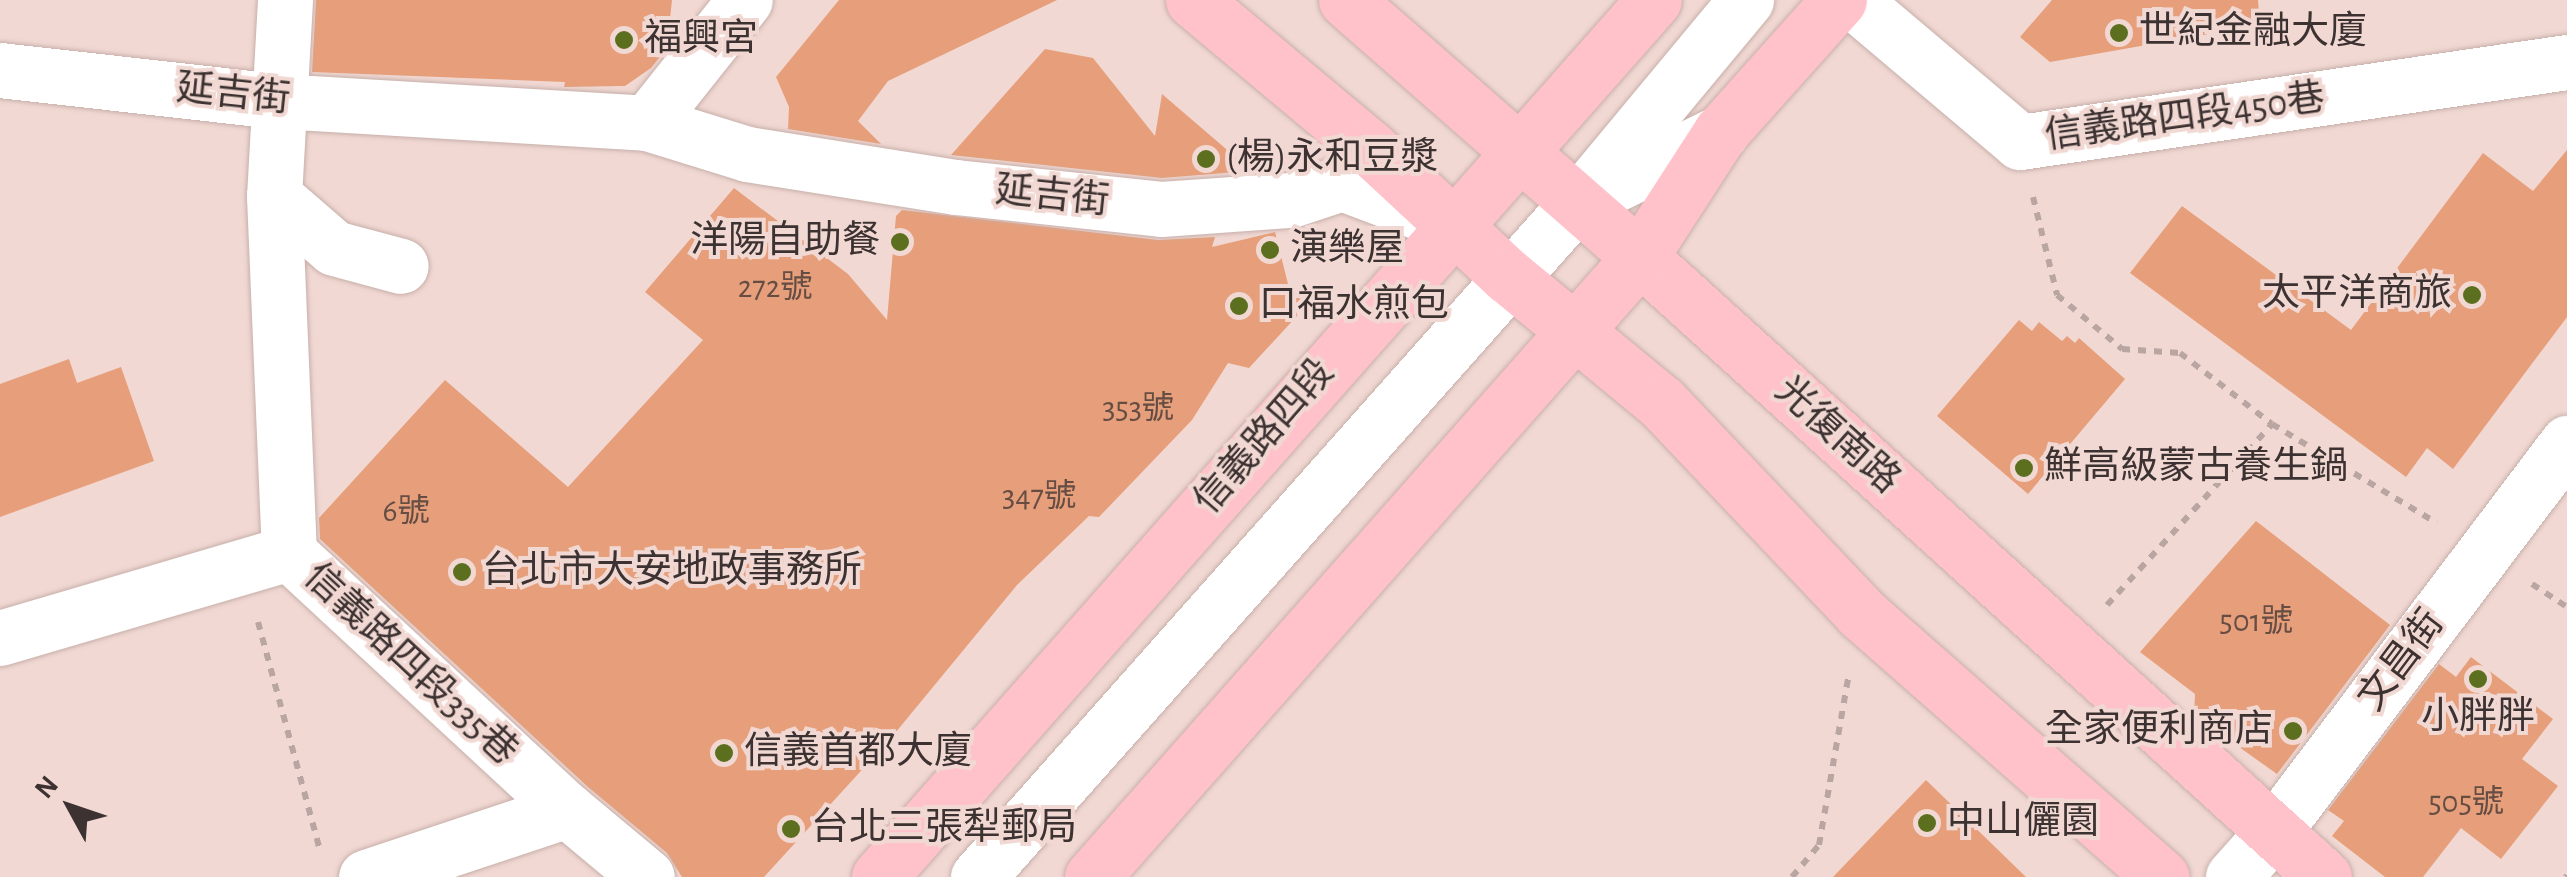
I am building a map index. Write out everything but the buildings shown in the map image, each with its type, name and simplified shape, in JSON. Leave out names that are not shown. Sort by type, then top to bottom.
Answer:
[{"type":"main road","points":[[1192,0],[1369,147],[1508,276],[1661,402],[1861,613],[2162,877]]},
{"type":"main road","name":"光復南路","points":[[1346,0],[1640,256],[2324,877]]},
{"type":"main road","name":"信義路四段","points":[[878,877],[1654,0]]},
{"type":"main road","name":"信義路四段","points":[[1092,877],[1640,256],[1721,132],[1839,0]]},
{"type":"street","name":"信義路四段335巷","points":[[285,0],[274,196],[266,560],[647,877]]},
{"type":"street","points":[[647,123],[745,0]]},
{"type":"street","points":[[1578,202],[1746,0]]},
{"type":"street","name":"信義路四段450巷","points":[[1852,0],[2020,142],[2567,62]]},
{"type":"street","name":"延吉街","points":[[0,70],[278,101],[647,123],[747,154],[956,187],[1161,209],[1291,200],[1342,182],[1453,225]]},
{"type":"street","points":[[278,101],[323,148]]},
{"type":"street","name":"信義路四段","points":[[978,877],[1508,276],[1578,202],[1721,132]]},
{"type":"street","points":[[274,196],[334,248],[400,266]]},
{"type":"street","name":"文昌街","points":[[2234,877],[2274,832],[2567,443]]},
{"type":"street","points":[[0,638],[266,560]]},
{"type":"street","points":[[344,868],[567,810]]},
{"type":"path","points":[[2020,142],[2057,295],[2122,349],[2180,353],[2272,424],[2484,552]]},
{"type":"path","points":[[2069,646],[2272,424]]},
{"type":"path","points":[[266,560],[344,868]]},
{"type":"path","points":[[1792,877],[1819,845],[1861,613]]},
{"type":"place","name":"世紀金融大廈","points":[[2119,33]]},
{"type":"place","name":"福興宮","points":[[624,40]]},
{"type":"place","name":"(楊)永和豆漿","points":[[1206,159]]},
{"type":"place","name":"洋陽自助餐","points":[[900,242]]},
{"type":"place","name":"演樂屋","points":[[1270,250]]},
{"type":"place","name":"太平洋商旅","points":[[2472,295]]},
{"type":"place","name":"口福水煎包","points":[[1239,306]]},
{"type":"place","name":"鮮高級蒙古養生鍋","points":[[2024,468]]},
{"type":"place","name":"台北市大安地政事務所","points":[[462,572]]},
{"type":"place","name":"小胖胖","points":[[2478,679]]},
{"type":"place","name":"全家便利商店","points":[[2293,731]]},
{"type":"place","name":"信義首都大廈","points":[[724,753]]},
{"type":"place","name":"中山儷園","points":[[1927,823]]},
{"type":"place","name":"台北三張犁郵局","points":[[791,829]]}]
